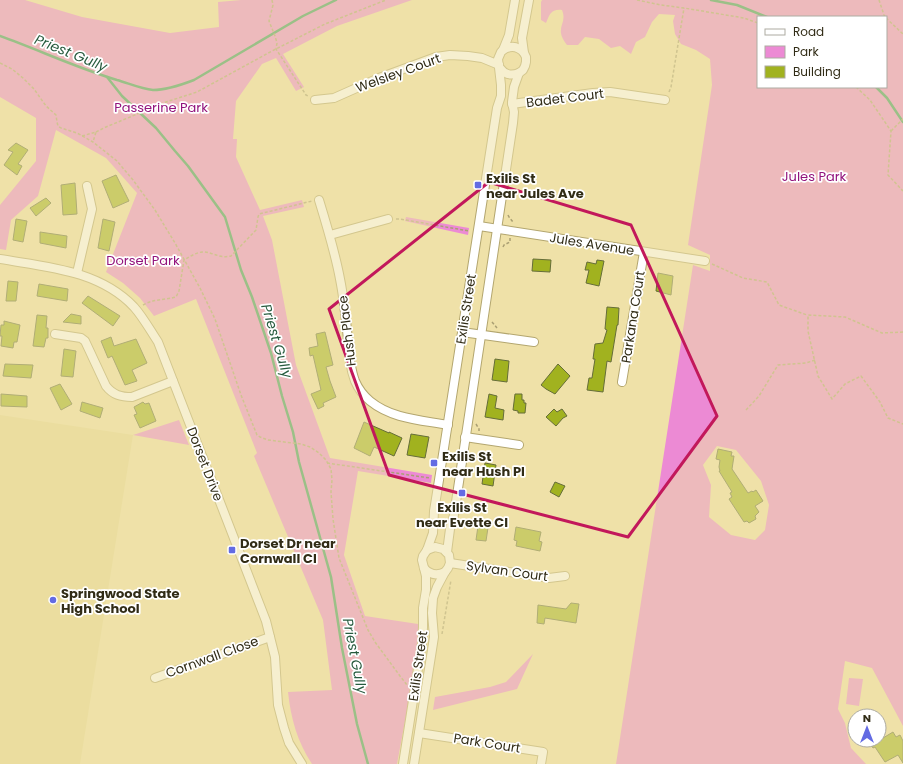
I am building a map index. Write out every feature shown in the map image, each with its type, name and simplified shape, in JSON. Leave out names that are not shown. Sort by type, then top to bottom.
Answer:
[{"type":"street","name":"Exilis Street","points":[[403,764],[424,627],[423,608],[426,590],[426,576],[422,564],[423,556],[427,550],[433,533],[434,511],[478,230],[501,96],[502,85],[498,59],[509,35],[515,0]]},
{"type":"street","name":"Exilis Street","points":[[414,764],[434,637],[432,613],[433,598],[437,587],[450,563],[447,552],[454,515],[513,123],[514,112],[512,104],[514,87],[519,73],[523,70],[526,62],[522,38],[529,0]]},
{"type":"street","points":[[501,52],[508,47],[517,47],[524,53]]},
{"type":"street","name":"Welsley Court","points":[[482,58],[501,52]]},
{"type":"street","name":"Welsley Court","points":[[315,100],[334,98],[379,78],[436,57],[450,55],[482,58],[499,67]]},
{"type":"street","points":[[499,67],[507,74],[515,75],[519,73]]},
{"type":"street","name":"Badet Court","points":[[512,104],[610,92],[664,100]]},
{"type":"street","points":[[77,273],[92,209],[87,186]]},
{"type":"street","name":"Hush Place","points":[[319,200],[330,235],[343,294],[349,358],[356,383],[370,401],[389,412],[397,415],[448,425]]},
{"type":"street","points":[[330,235],[388,219]]},
{"type":"street","name":"Jules Avenue","points":[[478,230],[497,229],[705,261]]},
{"type":"street","name":"Parkana Court","points":[[622,382],[644,252]]},
{"type":"street","name":"Dorset Drive","points":[[0,259],[57,268],[77,273],[116,291],[136,309],[158,342],[266,621],[275,657],[278,705],[289,743],[302,764]]},
{"type":"street","points":[[462,332],[534,342]]},
{"type":"street","points":[[55,334],[81,338],[85,342],[106,386],[110,391],[117,395],[132,397],[173,381]]},
{"type":"street","points":[[465,437],[519,445]]},
{"type":"street","points":[[427,550],[440,547],[447,552]]},
{"type":"street","name":"Sylvan Court","points":[[450,563],[548,578],[565,576]]},
{"type":"street","points":[[424,568],[427,572],[436,575],[445,572]]},
{"type":"street","name":"Cornwall Close","points":[[155,678],[270,637]]},
{"type":"street","name":"Park Court","points":[[419,733],[543,752],[541,764]]},
{"type":"path","points":[[272,0],[273,5],[270,21],[271,29],[275,36],[276,49],[306,95],[315,100]]},
{"type":"path","points":[[82,136],[96,132],[166,102],[197,92],[325,24],[386,0]]},
{"type":"path","points":[[637,0],[744,18],[757,23]]},
{"type":"path","points":[[879,0],[885,16]]},
{"type":"path","points":[[664,100],[671,87],[684,8]]},
{"type":"path","points":[[887,18],[903,34]]},
{"type":"path","points":[[0,64],[12,69],[34,89],[46,106],[56,115],[58,126],[93,142],[117,161],[155,210],[200,288],[215,319],[241,395],[257,435],[268,440],[301,444],[310,447],[319,453],[328,463],[331,469],[333,519],[339,558],[368,630],[406,684],[414,691]]},
{"type":"path","points":[[857,88],[870,100],[891,131],[888,175],[903,191]]},
{"type":"path","points":[[891,131],[903,119]]},
{"type":"path","points":[[93,142],[96,132]]},
{"type":"path","points":[[136,309],[157,300],[176,297],[179,291],[184,260],[191,255],[203,252],[226,257],[231,256],[256,230],[259,214],[319,200]]},
{"type":"path","points":[[388,219],[400,219],[478,230]]},
{"type":"path","points":[[705,261],[743,278],[767,282],[779,305],[808,315],[845,317],[882,333],[903,332]]},
{"type":"path","points":[[808,315],[808,331],[818,376],[832,400],[845,384],[861,376],[880,402],[888,418],[903,424]]},
{"type":"path","points":[[746,410],[759,396],[778,365],[806,363],[815,360]]},
{"type":"path","points":[[328,463],[439,480]]},
{"type":"highlighted area","points":[[489,182],[631,225],[717,416],[628,537],[389,475],[329,309]]},
{"type":"shaded area","name":"Springwood State High School","points":[[0,415],[133,435],[80,764],[0,764]]},
{"type":"green space","name":"Passerine Park","points":[[0,0],[25,0],[82,17],[170,33],[219,27],[218,2],[241,0],[412,0],[337,26],[283,54],[304,87],[296,91],[276,58],[262,64],[236,101],[233,139],[237,139],[236,157],[260,210],[302,200],[304,207],[263,216],[272,240],[296,365],[330,458],[432,475],[431,483],[358,471],[344,555],[365,616],[418,624],[419,642],[397,764],[312,764],[302,747],[293,721],[288,692],[332,690],[323,620],[254,456],[257,453],[196,299],[154,316],[140,298],[123,283],[106,272],[137,193],[106,158],[56,130],[38,196],[11,220],[6,250],[0,249],[0,205],[36,161],[36,118],[0,97]]},
{"type":"green space","name":"Jules Park","points":[[542,0],[903,0],[903,726],[872,668],[845,661],[838,709],[845,723],[847,731],[847,748],[851,748],[866,764],[616,764],[693,265],[710,271],[710,255],[688,245],[712,85],[710,59],[696,50],[681,44],[675,34],[673,21],[675,15],[659,14],[652,22],[645,37],[636,42],[631,54],[620,46],[611,48],[599,39],[585,37],[578,45],[567,45],[561,34],[563,19],[562,10],[553,11],[546,23],[541,20]],"holes":[[[717,446],[736,450],[761,481],[769,505],[765,530],[755,540],[731,535],[709,517],[711,485],[703,465]]]},
{"type":"green space","points":[[406,217],[469,228],[468,235],[405,221]]},
{"type":"green space","points":[[179,420],[189,445],[133,435]]},
{"type":"green space","points":[[533,654],[517,689],[433,710],[435,697],[490,687],[506,682]]},
{"type":"green space","points":[[849,678],[863,679],[859,706],[846,704]]},
{"type":"building","points":[[16,143],[28,150],[18,164],[22,166],[17,175],[4,165],[13,152],[8,150]]},
{"type":"building","points":[[116,175],[129,201],[113,208],[102,181]]},
{"type":"building","points":[[75,183],[77,214],[63,215],[61,185]]},
{"type":"building","points":[[46,198],[51,203],[36,216],[30,208]]},
{"type":"building","points":[[16,219],[27,221],[23,242],[13,240]]},
{"type":"building","points":[[103,219],[115,222],[109,251],[98,248]]},
{"type":"building","points":[[40,232],[67,236],[66,248],[40,243]]},
{"type":"building","points":[[533,259],[551,260],[550,272],[532,271]]},
{"type":"building","points":[[597,260],[604,261],[599,286],[586,283],[589,270],[585,270],[587,262],[596,264]]},
{"type":"building","points":[[658,273],[673,276],[671,295],[656,291]]},
{"type":"building","points":[[8,281],[18,282],[16,301],[6,301]]},
{"type":"building","points":[[39,284],[68,289],[67,301],[37,296]]},
{"type":"building","points":[[88,296],[120,316],[113,326],[82,303]]},
{"type":"building","points":[[607,307],[619,308],[618,325],[611,362],[607,361],[603,392],[587,390],[589,378],[592,378],[595,359],[593,359],[595,344],[603,343],[607,330],[605,329]]},
{"type":"building","points":[[71,314],[81,316],[81,324],[63,322]]},
{"type":"building","points":[[37,315],[47,316],[46,328],[48,328],[48,338],[46,338],[44,347],[33,346]]},
{"type":"building","points":[[4,321],[20,325],[17,342],[14,342],[13,348],[1,346],[1,325],[4,325]]},
{"type":"building","points":[[325,332],[333,365],[326,367],[336,397],[323,403],[324,406],[318,409],[311,394],[321,390],[313,355],[310,356],[309,348],[318,346],[316,334]]},
{"type":"building","points":[[111,337],[114,346],[136,339],[147,363],[132,370],[137,381],[125,385],[112,356],[108,358],[101,341]]},
{"type":"building","points":[[64,349],[76,351],[73,377],[61,376]]},
{"type":"building","points":[[495,359],[509,361],[507,382],[492,380]]},
{"type":"building","points":[[5,364],[33,365],[31,378],[3,376]]},
{"type":"building","points":[[558,364],[570,376],[555,394],[541,385]]},
{"type":"building","points":[[60,384],[72,404],[61,410],[50,388]]},
{"type":"building","points":[[1,394],[27,396],[27,407],[1,406]]},
{"type":"building","points":[[489,394],[497,396],[495,408],[504,410],[503,420],[485,417]]},
{"type":"building","points":[[515,394],[522,394],[522,400],[526,403],[525,413],[518,413],[518,411],[513,410]]},
{"type":"building","points":[[82,402],[103,408],[100,418],[80,411]]},
{"type":"building","points":[[143,402],[145,404],[149,403],[156,421],[140,428],[134,415],[137,414],[134,407]]},
{"type":"building","points":[[554,409],[557,412],[562,409],[567,416],[563,418],[556,426],[546,417]]},
{"type":"building","points":[[364,422],[402,438],[394,456],[374,447],[370,456],[354,448]]},
{"type":"building","points":[[411,434],[429,437],[425,458],[407,455]]},
{"type":"building","points":[[718,449],[732,452],[731,456],[734,456],[732,469],[748,493],[756,490],[763,501],[755,506],[759,512],[755,516],[756,519],[749,523],[747,521],[744,522],[729,499],[732,497],[730,493],[732,492],[719,471],[720,460],[716,459]]},
{"type":"building","points":[[485,463],[496,465],[493,486],[482,484]]},
{"type":"building","points":[[555,482],[565,486],[559,497],[550,492]]},
{"type":"building","points":[[479,519],[489,521],[486,541],[476,540]]},
{"type":"building","points":[[516,527],[541,532],[539,541],[542,542],[540,551],[516,546],[517,541],[514,540]]},
{"type":"building","points":[[571,603],[579,604],[576,623],[545,618],[544,624],[537,623],[538,605],[566,609]]},
{"type":"building","points":[[893,732],[896,737],[900,735],[903,741],[903,763],[898,755],[885,762],[876,748],[887,748],[887,736]]},
{"type":"waterway","points":[[0,36],[102,75],[144,88],[158,90],[174,87],[194,80],[303,16],[336,0]]},
{"type":"waterway","points":[[711,0],[737,5],[764,16]]},
{"type":"waterway","name":"Priest Gully","points":[[107,77],[122,96],[156,128],[188,166],[225,217],[241,270],[271,353],[331,577],[342,648],[357,724],[368,764]]},
{"type":"waterway","points":[[877,88],[887,98],[903,122]]},
{"type":"place","name":"Exilis St near Jules Ave","points":[[478,185]]},
{"type":"place","name":"Exilis St near Hush Pl","points":[[434,463]]},
{"type":"place","name":"Exilis St near Evette Cl","points":[[462,493]]},
{"type":"place","name":"Dorset Dr near Cornwall Cl","points":[[232,550]]},
{"type":"place","name":"Springwood State High School","points":[[53,600]]},
{"type":"park label","name":"Dorset Park","points":[[143,260]]}]
